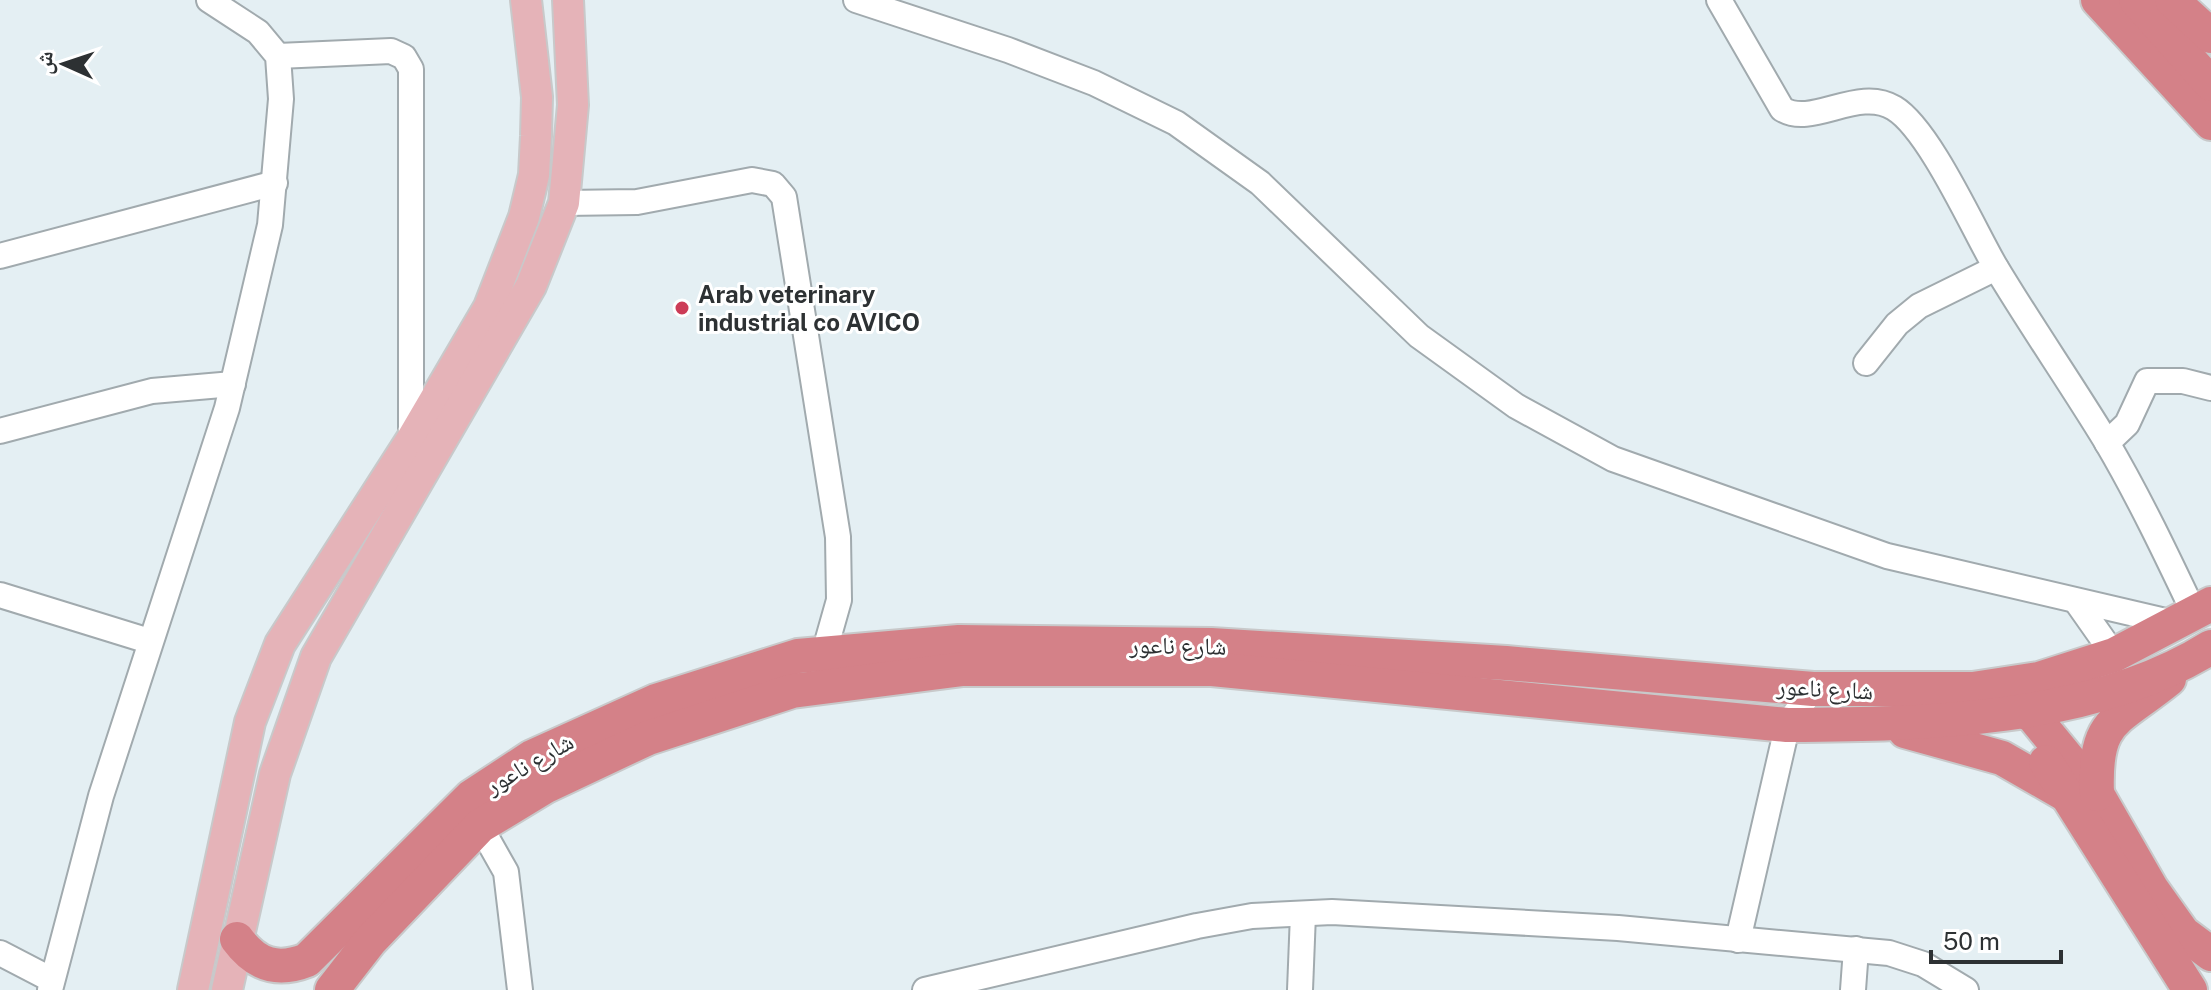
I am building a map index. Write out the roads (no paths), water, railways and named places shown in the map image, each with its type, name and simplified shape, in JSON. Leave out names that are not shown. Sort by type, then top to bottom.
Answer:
[{"type":"highway","points":[[2098,0],[2211,123]]},
{"type":"highway","points":[[2136,0],[2211,84]]},
{"type":"highway","points":[[2172,0],[2211,36]]},
{"type":"highway","name":"شارع ناعور","points":[[332,990],[370,941],[480,826],[539,772],[656,701],[798,656],[959,642],[1211,645],[1506,663],[1813,689],[1973,689],[2039,679],[2114,655],[2195,614]]},
{"type":"highway","points":[[2083,795],[2096,763],[2102,736],[2122,715],[2207,650]]},
{"type":"highway","name":"شارع ناعور","points":[[237,939],[261,963],[278,967],[307,960],[471,797],[539,772],[792,691],[963,669],[1212,669],[1787,725],[1881,724],[2026,711],[2120,687],[2207,650]]},
{"type":"highway","points":[[2026,711],[2039,679]]},
{"type":"highway","points":[[1973,689],[2026,711],[2183,933],[2211,954]]},
{"type":"highway","points":[[1881,724],[2002,758],[2083,795],[2190,990]]},
{"type":"main road","points":[[193,990],[250,722],[271,665],[297,612],[411,440],[489,307],[524,217],[534,175],[537,97],[526,0]]},
{"type":"main road","points":[[227,990],[275,774],[305,683],[327,634],[531,286],[564,203],[573,105],[568,0]]},
{"type":"main road","points":[[297,612],[327,634]]},
{"type":"main road","points":[[271,665],[305,683]]},
{"type":"street","points":[[0,953],[51,985],[90,835],[233,384],[265,249],[275,183],[281,99],[278,56],[258,32],[209,0]]},
{"type":"street","points":[[856,0],[1094,83],[1176,123],[1260,183],[1419,336],[1516,406],[1576,441],[1675,483],[1887,556],[2076,601],[2195,614]]},
{"type":"street","points":[[1719,0],[1776,100],[1789,113],[1878,101],[1908,120],[1921,137],[1996,268],[2107,443],[2157,534],[2195,614]]},
{"type":"street","points":[[278,56],[391,51],[404,57],[411,69],[411,440]]},
{"type":"street","points":[[564,203],[637,202],[752,180],[773,184],[784,197],[838,537],[839,600],[824,653]]},
{"type":"street","points":[[0,256],[275,183]]},
{"type":"street","points":[[1866,363],[1897,324],[1919,306],[1996,268]]},
{"type":"street","points":[[2107,443],[2127,424],[2147,381],[2183,381],[2211,388]]},
{"type":"street","points":[[0,431],[152,391],[233,384]]},
{"type":"street","points":[[0,595],[149,641]]},
{"type":"street","points":[[2076,601],[2114,655]]},
{"type":"street","points":[[1738,940],[1787,725],[1813,689]]},
{"type":"street","points":[[480,826],[506,872],[520,990]]},
{"type":"street","points":[[925,990],[1252,916],[1361,912],[1618,928],[1856,949],[1908,957],[1966,990]]},
{"type":"street","points":[[1300,990],[1303,914]]},
{"type":"street","points":[[1853,990],[1856,949]]},
{"type":"place","name":"Arab veterinary industrial co AVICO","points":[[682,308]]}]
